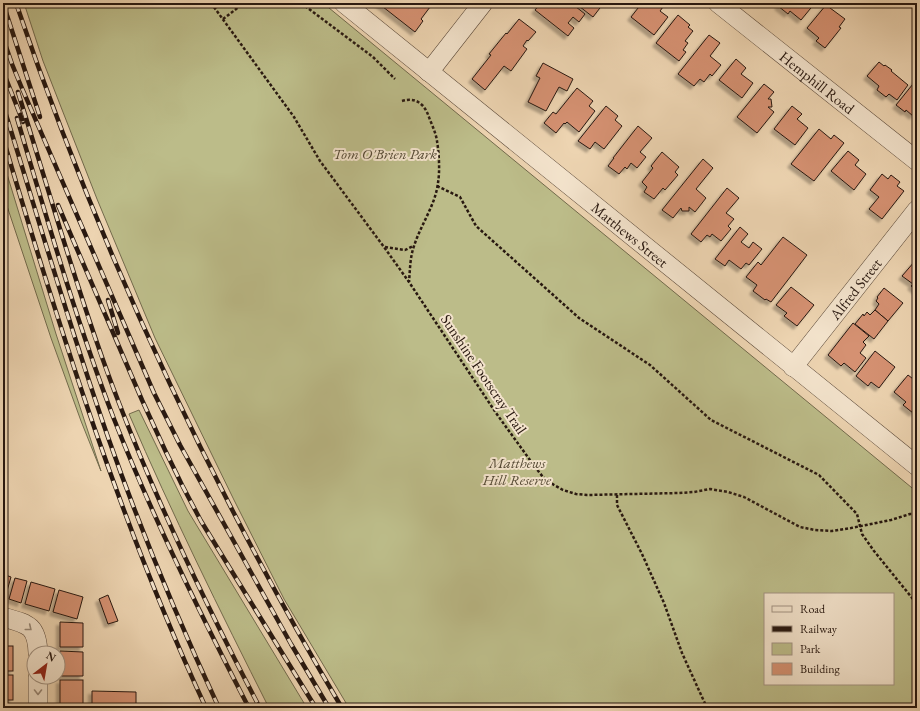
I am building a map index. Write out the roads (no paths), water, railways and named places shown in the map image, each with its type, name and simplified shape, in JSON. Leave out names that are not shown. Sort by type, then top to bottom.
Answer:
[{"type":"street","name":"Matthews Street","points":[[344,3],[917,466]]},
{"type":"street","points":[[429,72],[483,3]]},
{"type":"street","name":"Hemphill Road","points":[[718,3],[917,161]]},
{"type":"street","name":"Alfred Street","points":[[793,367],[917,210]]},
{"type":"street","points":[[3,617],[21,623],[32,629],[38,641],[38,645]]},
{"type":"street","points":[[38,685],[38,708]]},
{"type":"railway","points":[[3,3],[40,117]]},
{"type":"railway","points":[[16,3],[48,94],[83,185],[161,364],[203,452],[247,538],[293,624],[342,708]]},
{"type":"railway","points":[[3,38],[21,86],[154,393],[180,445],[291,644],[329,708]]},
{"type":"railway","points":[[3,71],[23,122]]},
{"type":"railway","points":[[18,92],[81,297],[103,361],[134,442],[167,519],[260,708]]},
{"type":"railway","points":[[3,105],[68,315],[109,440],[161,575],[219,708]]},
{"type":"railway","points":[[17,118],[75,307],[114,419],[145,493],[178,565],[249,708]]},
{"type":"railway","points":[[3,138],[70,355],[119,498],[146,569],[206,708]]},
{"type":"railway","points":[[58,205],[142,400],[182,485],[201,521],[316,708]]},
{"type":"railway","points":[[108,300],[118,333]]},
{"type":"park label","name":"Tom O'Brien Park","points":[[385,153]]},
{"type":"park label","name":"Matthews Hill Reserve","points":[[517,470]]}]
